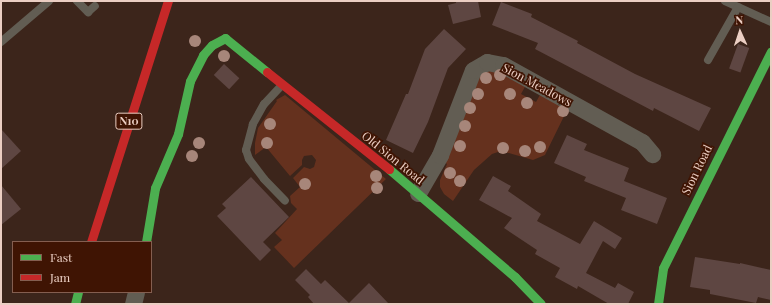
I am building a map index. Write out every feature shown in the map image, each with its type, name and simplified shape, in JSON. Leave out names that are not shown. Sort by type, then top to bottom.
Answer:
[{"type":"main road","name":"N10","points":[[92,241],[168,1]]},
{"type":"main road","name":"Old Sion Road","points":[[146,241],[155,188],[178,134],[190,81],[203,55],[212,45],[225,38],[418,193],[515,277],[541,304]]},
{"type":"main road","name":"Sion Road","points":[[658,304],[663,268],[771,51]]},
{"type":"main road","points":[[75,304],[78,293]]},
{"type":"street","name":"Sion Meadows","points":[[418,193],[440,155],[473,70],[487,62],[503,65],[637,139],[642,142],[652,154]]},
{"type":"street","points":[[133,304],[136,293]]},
{"type":"lane","points":[[1,42],[49,1]]},
{"type":"lane","points":[[77,1],[88,12],[95,6]]},
{"type":"lane","points":[[725,1],[771,22]]},
{"type":"lane","points":[[708,60],[738,7]]},
{"type":"lane","points":[[283,84],[264,104],[253,124],[246,150],[249,159],[264,179],[285,200]]},
{"type":"shaded area","points":[[495,68],[526,85],[521,94],[536,102],[541,93],[568,108],[545,155],[533,160],[505,152],[492,154],[474,170],[453,201],[444,194],[440,187],[440,180],[447,164],[443,161],[481,73]]},
{"type":"shaded area","points":[[285,95],[386,179],[294,268],[274,247],[282,240],[275,233],[297,209],[291,203],[290,196],[300,187],[293,178],[304,167],[310,169],[314,167],[316,160],[312,155],[304,156],[302,165],[290,176],[266,147],[255,155],[255,143],[258,128],[277,101],[276,100]]},
{"type":"building","points":[[456,1],[478,1],[481,17],[453,24],[448,5],[456,3]]},
{"type":"building","points":[[501,2],[532,14],[531,17],[578,41],[577,43],[635,74],[711,108],[699,131],[654,108],[653,111],[535,49],[538,43],[492,25]]},
{"type":"building","points":[[444,29],[466,49],[448,68],[428,122],[413,153],[386,140],[406,94],[408,94],[425,49]]},
{"type":"building","points":[[738,44],[749,48],[740,73],[729,68]]},
{"type":"building","points":[[224,64],[239,78],[229,89],[214,75]]},
{"type":"building","points":[[1,129],[21,151],[1,169]]},
{"type":"building","points":[[567,135],[587,144],[584,150],[629,168],[624,181],[667,198],[657,224],[621,210],[626,198],[584,181],[586,177],[554,163]]},
{"type":"building","points":[[493,176],[511,186],[508,191],[541,214],[537,221],[580,244],[594,221],[622,238],[615,249],[603,241],[586,273],[615,288],[618,283],[634,292],[628,304],[609,304],[578,286],[577,289],[555,277],[560,268],[535,254],[537,250],[504,228],[512,218],[479,200]]},
{"type":"building","points":[[251,177],[289,217],[263,242],[271,250],[260,261],[217,216],[226,208],[222,204]]},
{"type":"building","points":[[1,185],[21,209],[1,225]]},
{"type":"building","points":[[695,257],[740,263],[771,270],[771,300],[758,297],[756,303],[710,294],[710,290],[690,287]]},
{"type":"building","points":[[306,269],[321,284],[325,280],[349,303],[369,283],[389,304],[314,304],[308,297],[310,295],[295,280]]},
{"type":"traffic: fast","points":[[146,241],[155,188],[178,134],[190,81],[203,55],[212,45],[225,38],[267,72]]},
{"type":"traffic: fast","points":[[658,304],[663,268],[771,51]]},
{"type":"traffic: fast","points":[[389,169],[515,277],[541,304]]},
{"type":"traffic: fast","points":[[75,304],[78,293]]},
{"type":"traffic: jam","points":[[91,241],[168,1]]},
{"type":"traffic: jam","points":[[267,72],[389,169]]}]
